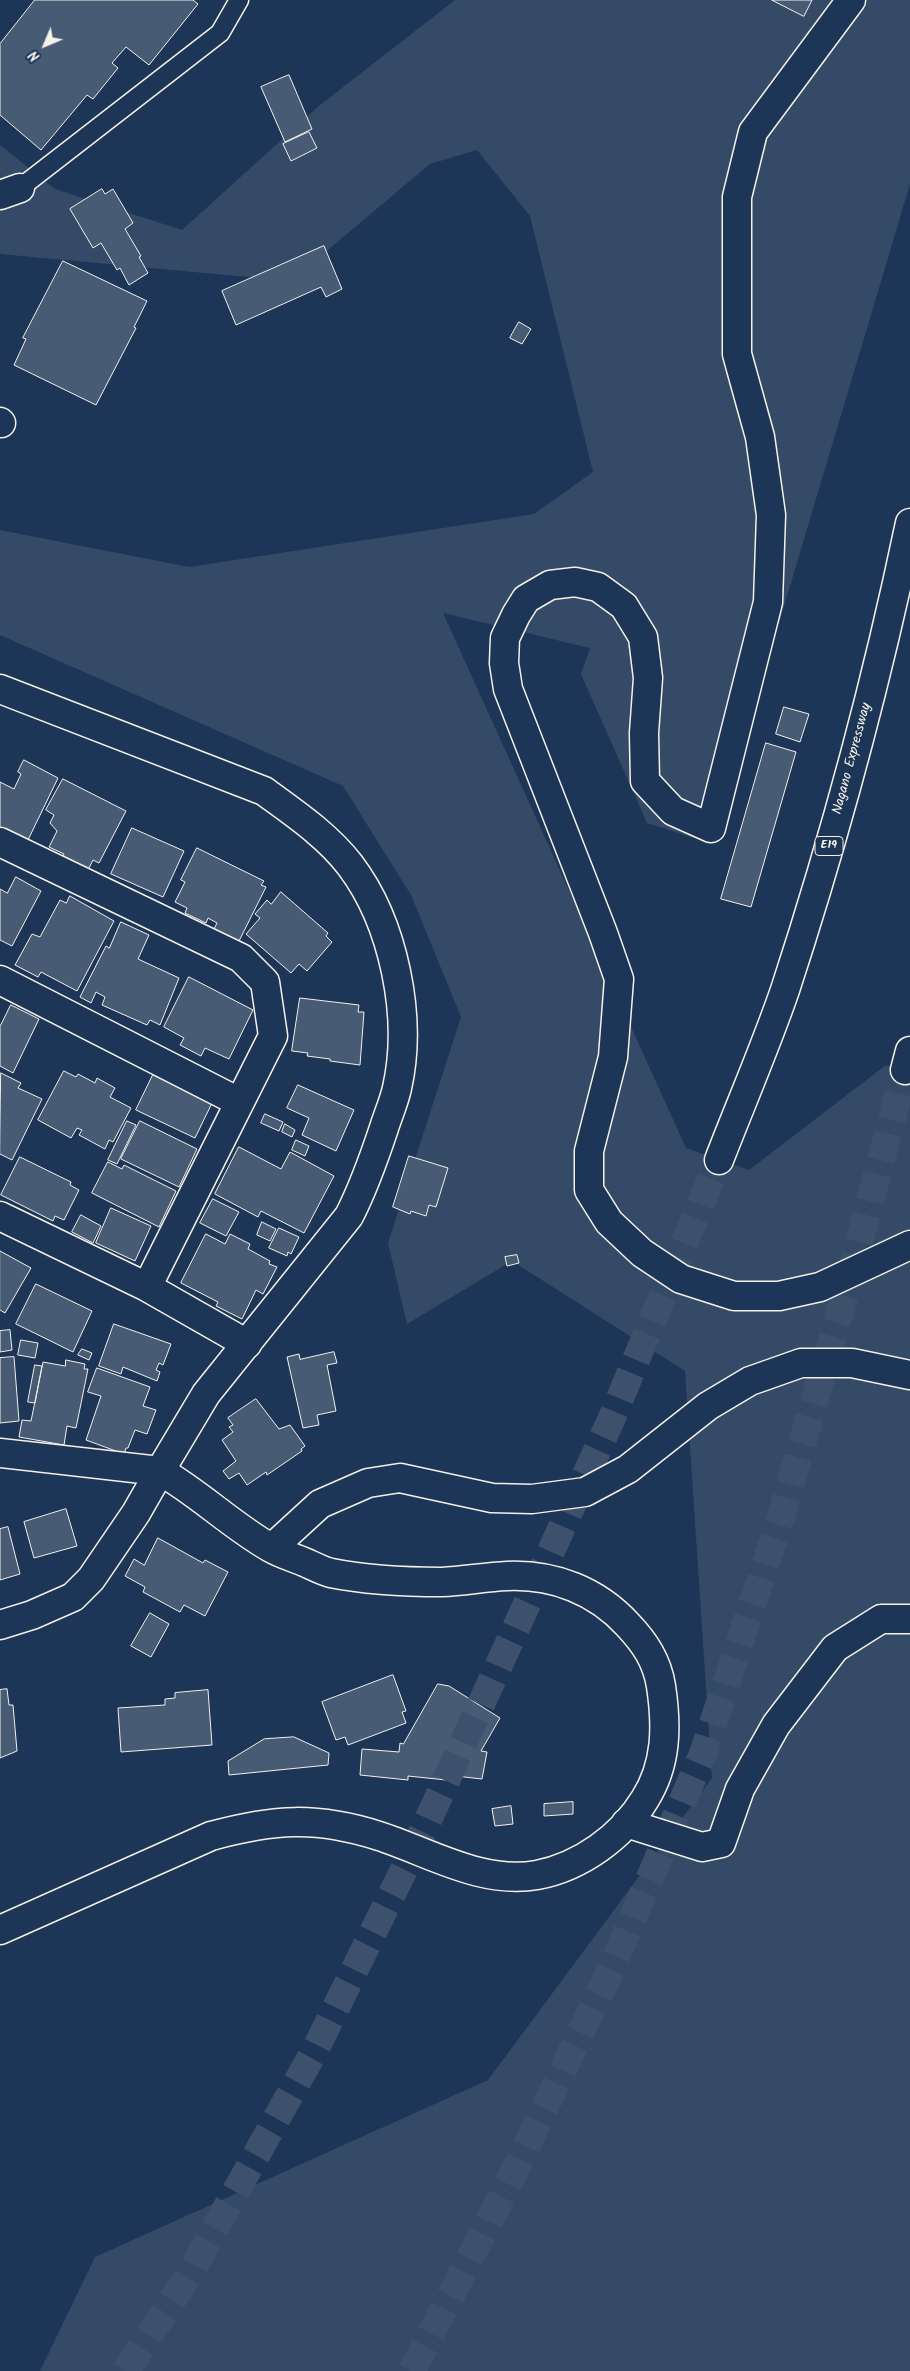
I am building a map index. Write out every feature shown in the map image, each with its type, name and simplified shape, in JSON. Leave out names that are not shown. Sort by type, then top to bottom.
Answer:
[{"type":"main road","points":[[851,0],[754,132],[737,197],[737,354],[760,437],[771,515],[768,602],[711,828],[673,811],[644,781],[644,733],[648,678],[644,637],[624,606],[598,587],[575,582],[550,585],[526,600],[516,615],[505,638],[504,663],[508,689],[603,933],[618,980],[613,1057],[589,1151],[589,1190],[609,1222],[642,1253],[681,1280],[734,1296],[779,1296],[820,1287],[910,1245]]},
{"type":"main road","name":"Nagano Expressway","points":[[719,1160],[784,992],[839,811],[889,623],[910,523]]},
{"type":"main road","points":[[0,689],[264,791],[312,826],[349,864],[373,903],[392,952],[400,999],[402,1046],[397,1088],[370,1168],[349,1216],[206,1394],[131,1521],[91,1579],[73,1597],[32,1615],[0,1625]]},
{"type":"main road","points":[[0,842],[241,958],[265,982],[273,1036],[148,1287]]},
{"type":"main road","points":[[0,980],[239,1102]]},
{"type":"main road","points":[[0,1216],[148,1287],[247,1344]]},
{"type":"main road","points":[[272,1548],[320,1504],[368,1482],[400,1478],[492,1498],[532,1500],[585,1492],[628,1469],[708,1406],[741,1386],[801,1363],[852,1363],[910,1375]]},
{"type":"main road","points":[[0,1453],[160,1471],[183,1484],[272,1548],[329,1572],[390,1580],[442,1582],[511,1576],[553,1580],[585,1590],[616,1611],[638,1635],[650,1652],[659,1671],[666,1718],[665,1747],[658,1775],[645,1800],[626,1824],[585,1857],[562,1868],[537,1875],[512,1878],[445,1862],[381,1837],[347,1827],[311,1821],[278,1822],[248,1826],[211,1836],[0,1930]]},
{"type":"main road","points":[[626,1824],[702,1847],[721,1843],[740,1789],[776,1725],[835,1648],[880,1619],[910,1619]]},
{"type":"lane","points":[[10,192],[220,33],[239,0]]},
{"type":"shaded area","points":[[455,0],[910,0],[910,184],[713,844],[647,823],[581,674],[590,648],[443,613],[686,1148],[749,1170],[886,1065],[910,1071],[910,2371],[40,2371],[95,2257],[488,2080],[712,1778],[685,1371],[512,1261],[407,1324],[388,1243],[461,1017],[411,895],[343,786],[0,635],[0,530],[189,567],[534,514],[593,472],[530,216],[477,150],[430,164],[291,281],[0,254],[0,145],[55,189],[182,230],[320,105]]},
{"type":"building","points":[[35,0],[193,0],[198,4],[149,65],[126,47],[112,63],[118,68],[93,99],[87,95],[41,150],[0,115],[0,44]]},
{"type":"building","points":[[772,0],[812,0],[804,16]]},
{"type":"building","points":[[289,75],[312,129],[285,142],[261,87]]},
{"type":"building","points":[[309,132],[317,148],[291,161],[283,144]]},
{"type":"building","points":[[102,189],[105,194],[113,189],[133,223],[125,229],[141,256],[139,257],[148,273],[129,285],[120,268],[117,270],[101,243],[93,248],[70,209]]},
{"type":"building","points":[[324,246],[342,289],[326,297],[321,287],[236,325],[222,291]]},
{"type":"building","points":[[63,261],[147,301],[134,327],[136,328],[96,405],[14,365],[26,339],[23,338]]},
{"type":"building","points":[[519,322],[531,329],[522,344],[510,338]]},
{"type":"building","points":[[784,707],[809,714],[800,742],[776,734]]},
{"type":"building","points":[[766,743],[796,752],[751,907],[721,899]]},
{"type":"building","points":[[24,760],[58,778],[27,842],[0,829],[0,782],[14,789],[21,774],[18,772]]},
{"type":"building","points":[[63,779],[126,811],[99,863],[93,860],[87,872],[62,859],[64,854],[49,847],[57,831],[50,823],[54,815],[46,810]]},
{"type":"building","points":[[132,828],[184,851],[163,897],[111,874]]},
{"type":"building","points":[[197,848],[264,881],[261,885],[266,887],[238,943],[213,931],[217,923],[208,918],[206,923],[185,913],[187,908],[175,902],[185,882],[181,880]]},
{"type":"building","points":[[16,877],[41,891],[12,946],[0,940],[0,889],[7,893]]},
{"type":"building","points":[[281,892],[328,933],[326,936],[332,942],[307,971],[299,964],[291,973],[246,934],[260,918],[255,914],[267,900],[271,904]]},
{"type":"building","points":[[70,896],[114,921],[77,991],[41,972],[38,977],[15,965],[32,934],[40,937],[60,900],[66,903]]},
{"type":"building","points":[[121,922],[149,935],[138,959],[179,978],[160,1025],[150,1020],[147,1025],[102,1005],[105,997],[96,992],[91,1003],[80,997],[106,946],[109,948]]},
{"type":"building","points":[[189,977],[253,1010],[229,1059],[205,1048],[201,1056],[180,1045],[184,1038],[164,1027]]},
{"type":"building","points":[[300,998],[359,1005],[358,1012],[364,1012],[360,1065],[330,1061],[330,1059],[307,1056],[308,1053],[292,1051]]},
{"type":"building","points":[[11,1005],[39,1019],[13,1073],[0,1066],[0,1027]]},
{"type":"building","points":[[64,1071],[76,1077],[78,1074],[95,1083],[97,1078],[115,1088],[110,1097],[131,1108],[113,1142],[109,1140],[105,1149],[79,1135],[82,1130],[77,1128],[71,1138],[38,1120]]},
{"type":"building","points":[[1,1073],[21,1083],[18,1088],[42,1099],[12,1160],[0,1154]]},
{"type":"building","points":[[153,1075],[212,1103],[195,1138],[136,1110]]},
{"type":"building","points":[[298,1085],[354,1110],[336,1151],[302,1135],[309,1118],[287,1108]]},
{"type":"building","points":[[265,1114],[283,1122],[279,1131],[261,1123]]},
{"type":"building","points":[[127,1121],[136,1125],[117,1164],[108,1160]]},
{"type":"building","points":[[140,1121],[197,1149],[179,1187],[121,1159]]},
{"type":"building","points":[[285,1124],[295,1130],[292,1137],[282,1132]]},
{"type":"building","points":[[296,1140],[309,1146],[305,1156],[292,1150]]},
{"type":"building","points":[[239,1147],[281,1169],[290,1152],[334,1176],[304,1233],[261,1211],[258,1217],[215,1194]]},
{"type":"building","points":[[409,1156],[448,1168],[436,1207],[429,1205],[426,1216],[411,1211],[410,1214],[393,1207]]},
{"type":"building","points":[[20,1157],[71,1182],[70,1185],[79,1190],[64,1220],[55,1216],[53,1221],[1,1195]]},
{"type":"building","points":[[108,1162],[122,1169],[124,1165],[176,1191],[159,1227],[92,1193]]},
{"type":"building","points":[[213,1199],[239,1212],[226,1236],[200,1223]]},
{"type":"building","points":[[111,1208],[151,1226],[135,1261],[96,1243]]},
{"type":"building","points":[[81,1215],[101,1226],[93,1243],[72,1232]]},
{"type":"building","points":[[262,1222],[276,1229],[270,1241],[257,1235]]},
{"type":"building","points":[[279,1228],[299,1237],[291,1254],[288,1252],[287,1256],[269,1248]]},
{"type":"building","points":[[206,1234],[225,1244],[230,1234],[250,1244],[248,1249],[270,1261],[269,1264],[277,1267],[263,1294],[256,1290],[242,1319],[216,1306],[218,1302],[181,1283]]},
{"type":"building","points":[[0,1251],[31,1268],[5,1313],[0,1310]]},
{"type":"building","points":[[517,1255],[519,1263],[507,1266],[505,1257]]},
{"type":"building","points":[[36,1284],[92,1311],[73,1352],[16,1324]]},
{"type":"building","points":[[114,1324],[171,1344],[163,1365],[159,1363],[156,1370],[160,1372],[157,1381],[123,1367],[121,1374],[99,1366]]},
{"type":"building","points":[[10,1330],[12,1350],[0,1352],[0,1331]]},
{"type":"building","points":[[21,1340],[38,1343],[35,1358],[18,1355]]},
{"type":"building","points":[[82,1349],[92,1353],[89,1360],[78,1355]]},
{"type":"building","points":[[334,1352],[337,1363],[327,1365],[336,1411],[317,1415],[319,1425],[303,1428],[287,1357],[299,1354],[300,1359]]},
{"type":"building","points":[[14,1357],[19,1421],[0,1423],[0,1358]]},
{"type":"building","points":[[66,1360],[85,1364],[84,1369],[88,1369],[76,1428],[67,1426],[64,1445],[19,1437],[22,1420],[31,1421],[43,1362],[65,1366]]},
{"type":"building","points":[[35,1365],[42,1366],[35,1403],[28,1402]]},
{"type":"building","points":[[97,1368],[150,1387],[143,1406],[156,1410],[147,1434],[135,1430],[124,1454],[86,1440],[101,1396],[88,1392]]},
{"type":"building","points":[[256,1399],[279,1429],[290,1425],[305,1446],[301,1449],[302,1451],[267,1475],[266,1472],[247,1485],[239,1473],[229,1479],[223,1471],[236,1461],[222,1440],[233,1432],[229,1427],[233,1425],[228,1418]]},
{"type":"building","points":[[66,1509],[77,1546],[34,1558],[24,1522]]},
{"type":"building","points":[[8,1527],[20,1574],[0,1580],[0,1529]]},
{"type":"building","points":[[158,1538],[203,1563],[205,1560],[228,1572],[205,1616],[184,1605],[180,1612],[143,1592],[145,1587],[125,1576],[134,1559],[144,1565]]},
{"type":"building","points":[[150,1613],[169,1624],[151,1657],[131,1646]]},
{"type":"building","points":[[393,1675],[406,1711],[402,1712],[406,1723],[348,1745],[345,1737],[336,1740],[322,1702]]},
{"type":"building","points":[[438,1684],[449,1686],[500,1718],[481,1751],[487,1752],[482,1779],[447,1775],[446,1780],[408,1776],[408,1780],[360,1775],[362,1749],[399,1752],[400,1743],[403,1744]]},
{"type":"building","points":[[7,1689],[9,1705],[13,1705],[17,1751],[0,1758],[0,1690]]},
{"type":"building","points":[[208,1690],[212,1745],[121,1752],[118,1708],[165,1705],[165,1699],[175,1698],[175,1693]]},
{"type":"building","points":[[294,1737],[329,1753],[328,1765],[229,1775],[228,1761],[264,1739]]},
{"type":"building","points":[[573,1802],[573,1814],[544,1816],[544,1804]]},
{"type":"building","points":[[511,1806],[513,1824],[495,1826],[492,1809]]},
{"type":"tunnel","points":[[412,2371],[510,2180],[608,1976],[704,1751],[780,1520],[845,1295],[905,1070]]},
{"type":"tunnel","points":[[126,2371],[190,2273],[315,2050],[423,1831],[611,1420],[719,1160]]}]
